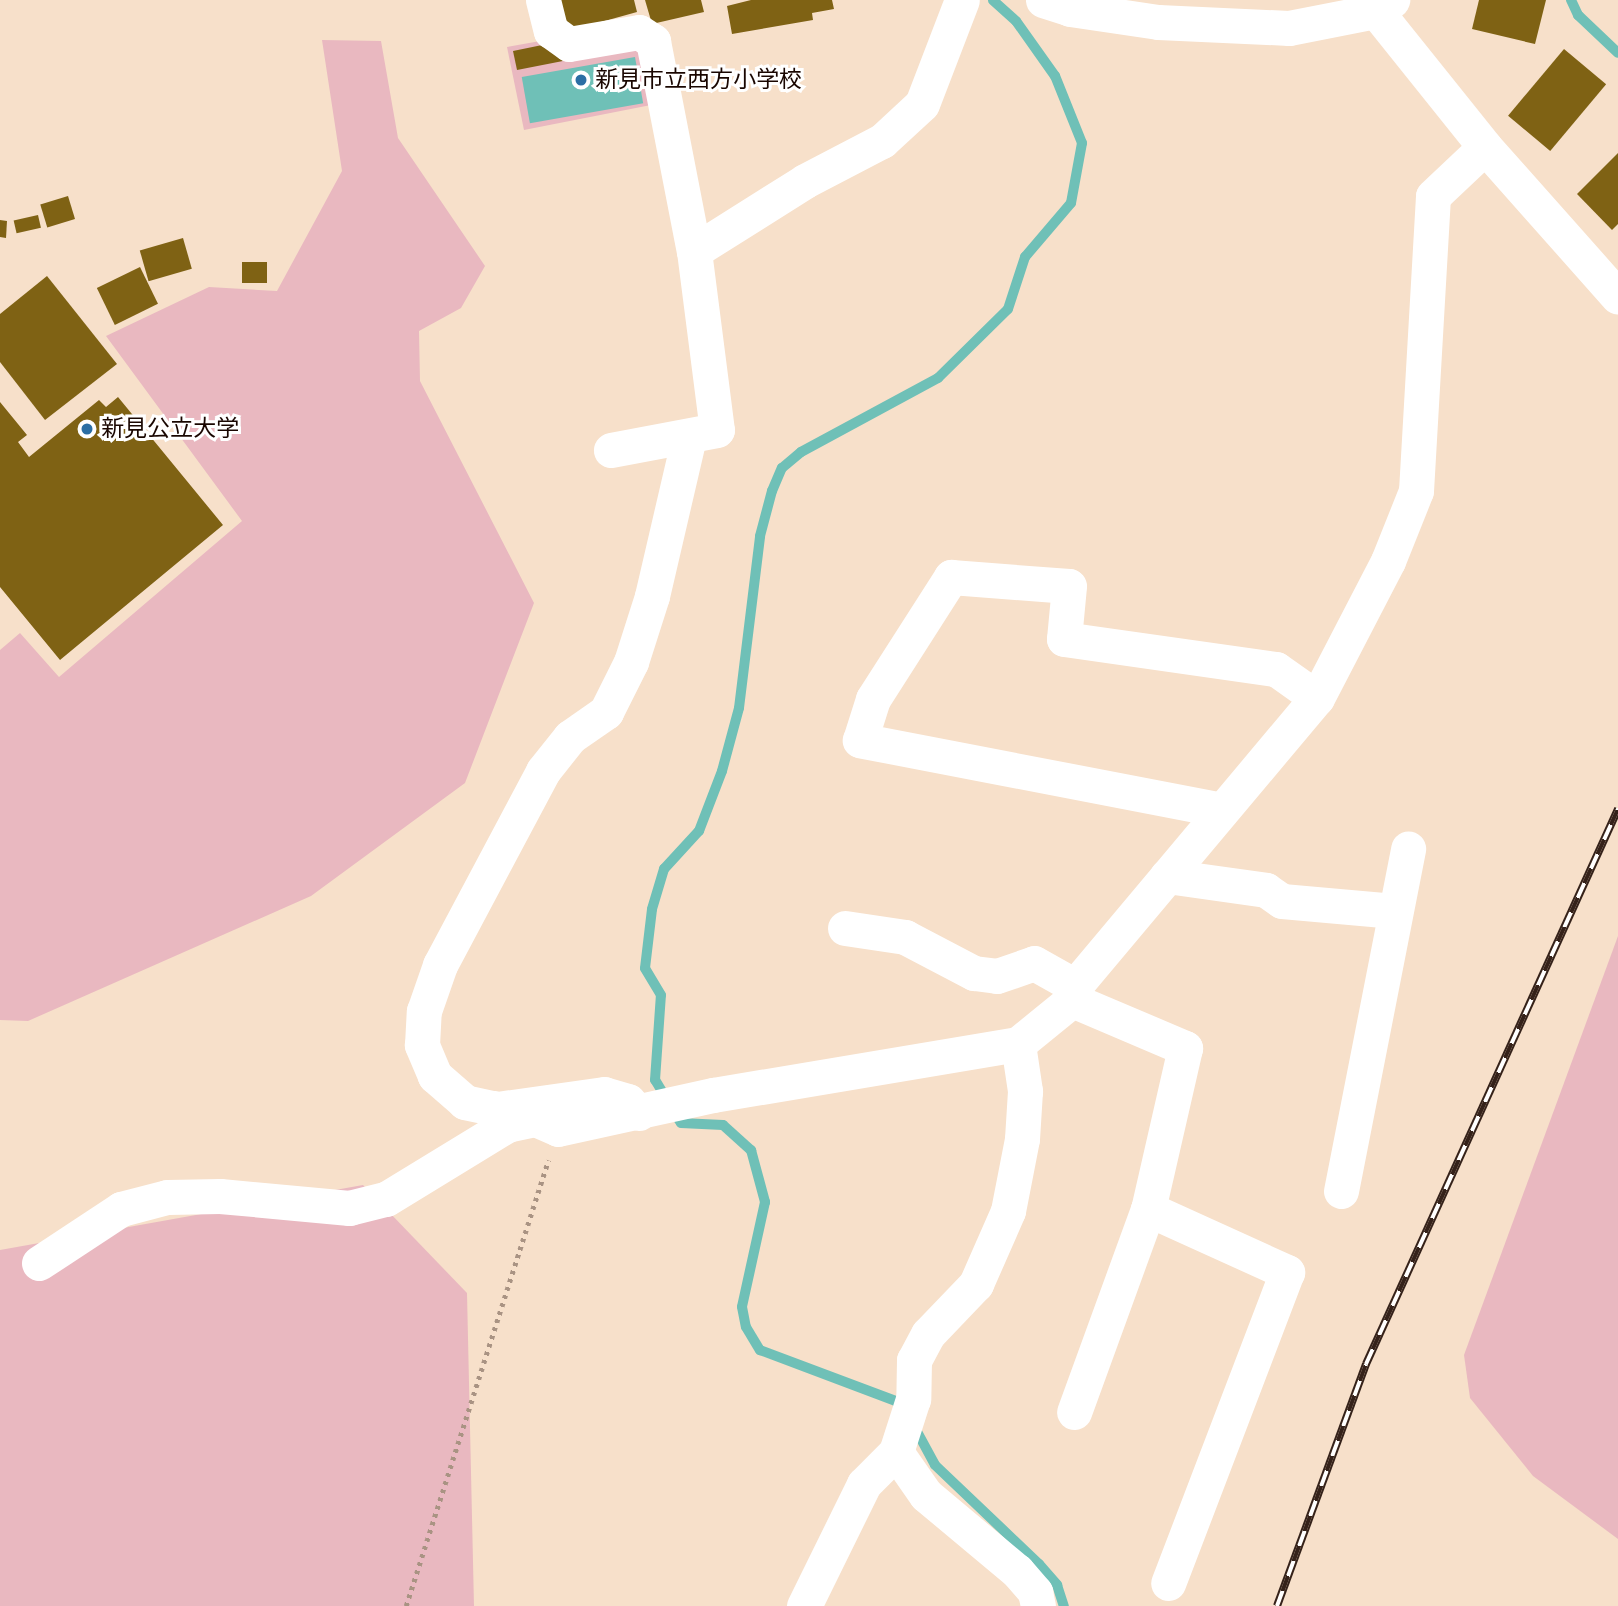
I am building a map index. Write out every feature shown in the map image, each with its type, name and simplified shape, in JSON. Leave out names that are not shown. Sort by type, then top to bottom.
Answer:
[{"type":"street","points":[[543,0],[551,31],[569,44],[639,32],[653,41],[694,251],[717,430],[611,450]]},
{"type":"street","points":[[694,251],[805,181],[882,141],[922,104],[939,71],[962,0]]},
{"type":"street","points":[[1043,0],[1070,9],[1158,22],[1289,28],[1378,4],[1485,146],[1618,297]]},
{"type":"street","points":[[689,437],[652,596],[631,662],[606,712],[570,737],[536,782],[440,965],[424,1011],[422,1045],[435,1076],[465,1102],[500,1116],[534,1119],[558,1129],[713,1095],[1018,1044],[1073,993],[1167,876],[1317,698],[1388,561],[1416,491],[1433,197],[1485,146]]},
{"type":"street","points":[[1222,810],[860,740],[873,699],[951,577],[1069,586],[1063,639],[1276,669],[1317,698]]},
{"type":"street","points":[[1341,1191],[1408,848]]},
{"type":"street","points":[[1167,876],[1266,890],[1282,901],[1395,911]]},
{"type":"street","points":[[845,928],[905,937],[974,973],[997,976],[1034,962],[1073,993],[1185,1048],[1148,1209],[1074,1412]]},
{"type":"street","points":[[804,1606],[864,1484],[898,1446],[913,1399],[914,1360],[928,1334],[976,1284],[1008,1211],[1024,1115],[1018,1044]]},
{"type":"street","points":[[38,1263],[121,1209],[167,1198],[220,1196],[349,1208],[386,1199],[500,1116],[604,1094],[628,1101],[639,1113]]},
{"type":"street","points":[[1148,1209],[1287,1272],[1168,1583]]},
{"type":"street","points":[[898,1446],[926,1495],[1017,1571],[1035,1592],[1038,1606]]},
{"type":"path","points":[[406,1606],[558,1129]]},
{"type":"shaded area","points":[[322,40],[381,41],[398,138],[485,266],[461,308],[419,331],[420,381],[534,603],[465,783],[311,896],[28,1021],[0,1020],[0,650],[20,633],[59,677],[242,521],[106,336],[209,287],[277,291],[342,171]]},
{"type":"shaded area","name":"新見市立西方小学校","points":[[546,40],[640,48],[651,105],[524,130],[507,47]]},
{"type":"shaded area","points":[[1618,936],[1618,1539],[1533,1476],[1470,1398],[1464,1355]]},
{"type":"shaded area","points":[[363,1185],[467,1293],[474,1606],[0,1606],[0,1250]]},
{"type":"water","points":[[635,57],[643,103],[530,123],[522,77]]},
{"type":"building","name":"新見市立西方小学校","points":[[556,0],[634,0],[637,12],[565,32]]},
{"type":"building","points":[[645,0],[701,0],[704,12],[652,24]]},
{"type":"building","points":[[751,0],[832,0],[834,9],[812,13],[813,20],[732,34],[727,6]]},
{"type":"building","points":[[1479,0],[1546,0],[1535,44],[1472,29]]},
{"type":"building","points":[[552,43],[568,60],[517,70],[513,51]]},
{"type":"building","points":[[1564,49],[1606,84],[1550,151],[1508,116]]},
{"type":"building","points":[[1618,153],[1618,224],[1612,230],[1577,194]]},
{"type":"building","points":[[68,196],[75,219],[47,227],[40,204]]},
{"type":"building","points":[[38,215],[41,228],[17,233],[14,221]]},
{"type":"building","points":[[0,220],[7,221],[6,238],[0,237]]},
{"type":"building","points":[[183,238],[192,269],[149,281],[140,250]]},
{"type":"building","points":[[242,262],[267,262],[267,283],[242,283]]},
{"type":"building","points":[[140,267],[158,304],[115,325],[97,288]]},
{"type":"building","points":[[47,276],[117,364],[45,420],[0,362],[0,314]]},
{"type":"building","points":[[118,397],[223,525],[60,660],[0,587],[0,402],[27,435],[18,442],[29,457],[99,400],[106,407]]},
{"type":"waterway","points":[[666,1098],[655,1080],[661,995],[645,968],[652,909],[664,869],[699,831],[722,771],[739,708],[760,536],[772,491],[782,468],[801,452],[938,378],[1008,309],[1025,257],[1071,203],[1082,143],[1055,76],[1016,21],[993,0]]},
{"type":"waterway","points":[[1571,0],[1578,15],[1618,53]]},
{"type":"waterway","points":[[673,1111],[681,1123],[723,1125],[751,1150],[765,1202],[742,1307],[746,1327],[760,1350],[896,1401],[901,1408]]},
{"type":"waterway","points":[[914,1426],[935,1465],[1039,1564],[1057,1585],[1064,1606]]},
{"type":"railway","points":[[1277,1606],[1366,1364],[1618,809]]},
{"type":"place","name":"新見市立西方小学校","points":[[581,80]]},
{"type":"place","name":"新見公立大学","points":[[87,429]]}]
